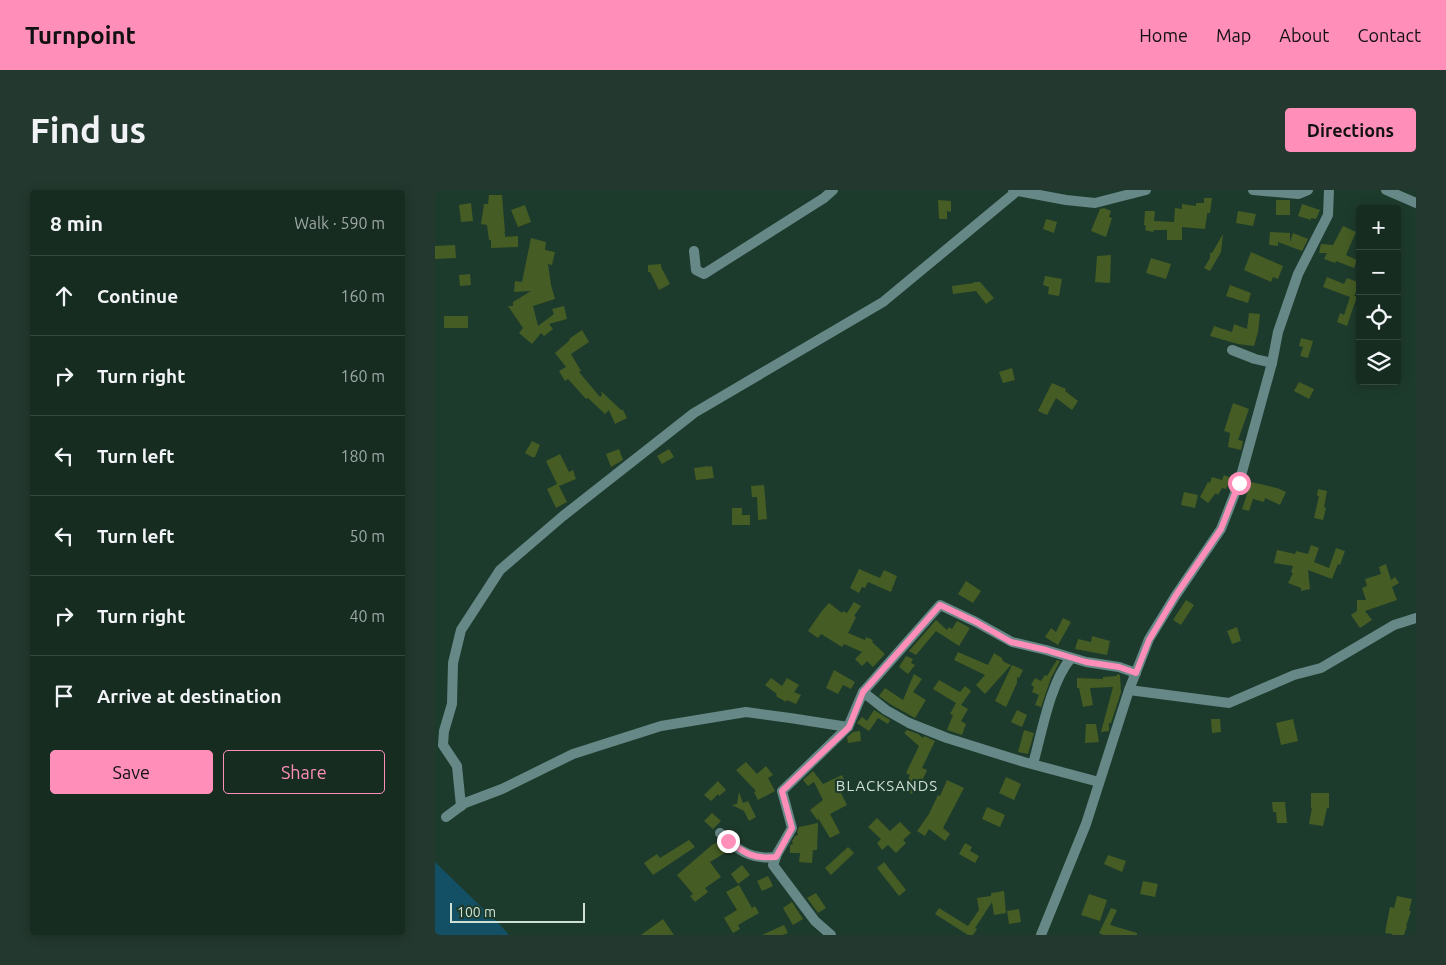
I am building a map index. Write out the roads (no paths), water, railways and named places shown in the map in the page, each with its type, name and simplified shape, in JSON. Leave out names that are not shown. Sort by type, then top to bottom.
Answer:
[{"type":"street","points":[[694,251],[696,270],[704,274],[824,198],[833,190]]},
{"type":"street","points":[[461,806],[457,766],[443,745],[444,731],[452,704],[453,663],[461,630],[501,570],[563,516],[694,413],[883,302],[1015,191],[1095,203],[1146,190]]},
{"type":"street","points":[[1253,190],[1298,194],[1308,190]]},
{"type":"street","points":[[1041,935],[1086,824],[1129,690],[1149,640],[1176,595],[1221,529],[1239,483],[1273,363],[1278,332],[1298,274],[1328,215],[1329,190]]},
{"type":"street","points":[[1386,190],[1416,203]]},
{"type":"street","points":[[1232,350],[1255,359],[1273,363]]},
{"type":"street","points":[[831,935],[815,921],[773,865],[792,828],[782,791],[849,727],[863,692],[940,605],[976,622],[1011,642],[1086,662],[1119,667],[1136,673]]},
{"type":"street","points":[[1129,690],[1229,703],[1294,675],[1321,668],[1394,625],[1416,618]]},
{"type":"street","points":[[1033,764],[1057,681],[1071,658]]},
{"type":"street","points":[[863,692],[886,710],[909,723],[972,746],[1099,782]]},
{"type":"street","points":[[446,817],[465,803],[502,789],[573,754],[661,726],[746,712],[849,727]]},
{"type":"street","points":[[719,833],[747,854],[762,858],[776,857]]},
{"type":"water","points":[[435,862],[502,927],[509,935],[435,935]]},
{"type":"district","name":"BLACKSANDS","points":[[887,786]]}]
